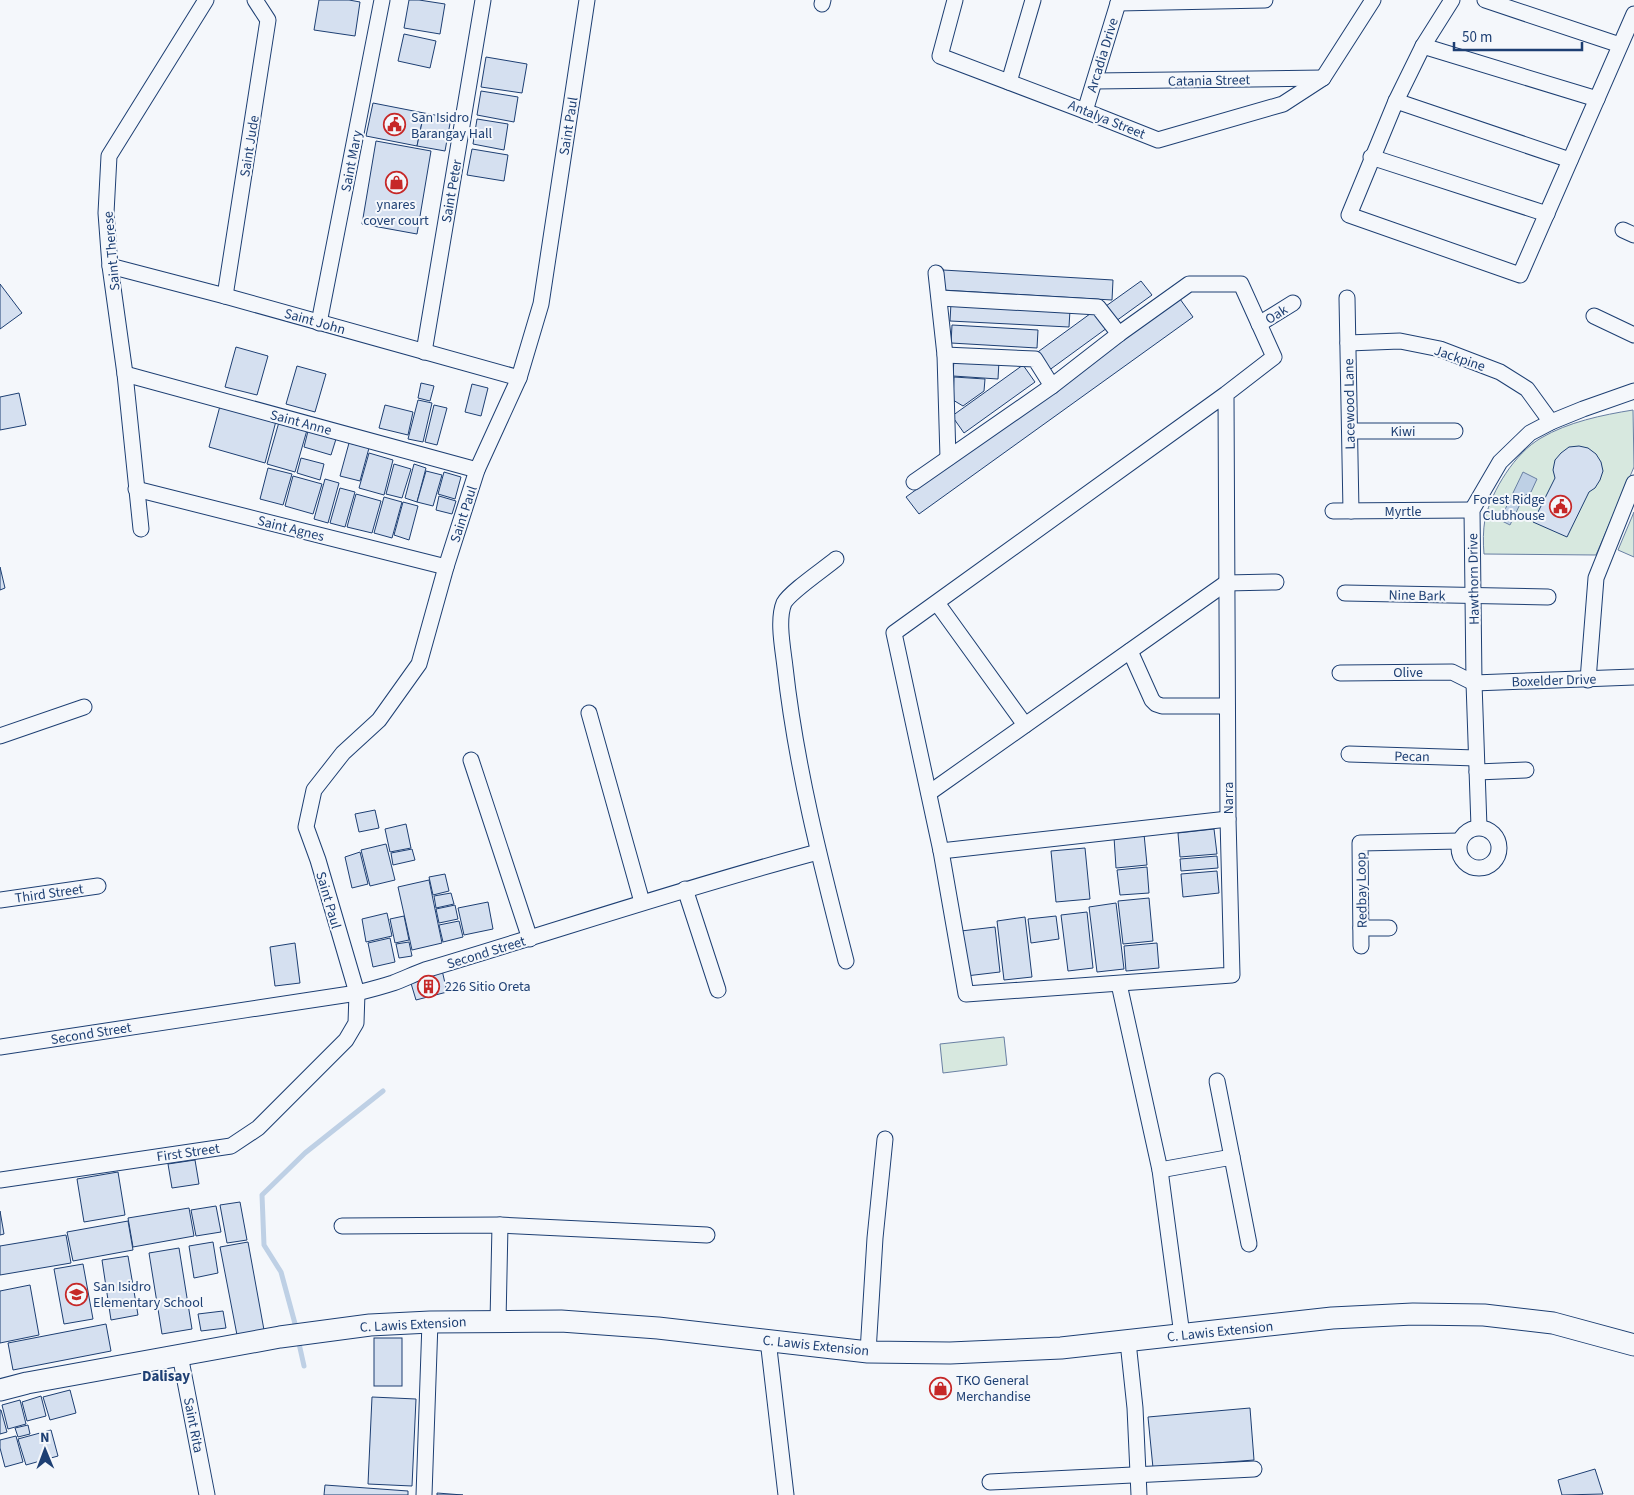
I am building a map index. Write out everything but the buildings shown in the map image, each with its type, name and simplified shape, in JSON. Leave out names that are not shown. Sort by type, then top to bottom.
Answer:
[{"type":"street","name":"Saint Therese","points":[[141,528],[125,374],[110,266],[106,213],[109,156],[206,0]]},
{"type":"street","name":"Saint Jude","points":[[225,296],[268,20],[255,0]]},
{"type":"street","name":"Saint Mary","points":[[320,323],[382,0]]},
{"type":"street","name":"Saint Peter","points":[[424,352],[483,0]]},
{"type":"street","name":"Saint Paul","points":[[357,993],[318,860],[306,826],[314,790],[343,753],[380,720],[418,664],[477,470],[519,378],[541,304],[587,0]]},
{"type":"street","name":"Antalya Street","points":[[955,0],[940,56],[1085,110],[1158,140],[1283,104],[1323,78],[1373,0]]},
{"type":"street","points":[[1009,82],[1032,0]]},
{"type":"street","points":[[1118,2],[1265,0]]},
{"type":"street","points":[[1452,0],[1423,46],[1396,101],[1371,157],[1349,215],[1520,274],[1634,14]]},
{"type":"street","points":[[1485,0],[1620,45]]},
{"type":"street","name":"Arcadia Drive","points":[[1085,110],[1118,2]]},
{"type":"street","points":[[1423,46],[1597,99]]},
{"type":"street","name":"Catania Street","points":[[1094,81],[1323,78]]},
{"type":"street","points":[[1396,101],[1570,160]]},
{"type":"street","points":[[1371,157],[1547,214]]},
{"type":"street","name":"Saint John","points":[[110,266],[519,378]]},
{"type":"street","points":[[936,272],[945,356],[948,458]]},
{"type":"street","points":[[914,482],[1052,386],[1119,334],[1189,284],[1241,284],[1274,357],[1226,394]]},
{"type":"street","points":[[940,298],[1098,306],[1119,334]]},
{"type":"street","name":"Lacewood Lane","points":[[1347,298],[1351,511]]},
{"type":"street","name":"Oak","points":[[1259,324],[1293,303]]},
{"type":"street","points":[[1594,316],[1634,335]]},
{"type":"street","name":"Jackpine","points":[[1348,343],[1400,341],[1440,349],[1500,372],[1527,389],[1551,422]]},
{"type":"street","points":[[945,356],[1035,359],[1052,386]]},
{"type":"street","name":"Saint Anne","points":[[125,374],[477,470]]},
{"type":"street","points":[[1472,510],[1500,462],[1530,433],[1583,409],[1634,392]]},
{"type":"street","name":"Narra","points":[[1226,394],[1228,820],[1232,975],[966,994],[942,851],[894,633],[1226,394]]},
{"type":"street","name":"Kiwi","points":[[1350,431],[1456,431]]},
{"type":"street","points":[[1588,680],[1596,578],[1634,483]]},
{"type":"street","name":"Saint Agnes","points":[[136,490],[446,567]]},
{"type":"street","name":"Myrtle","points":[[1333,511],[1472,510]]},
{"type":"street","name":"Hawthorn Drive","points":[[1472,510],[1474,683],[1479,827]]},
{"type":"street","points":[[836,559],[791,594],[784,604],[781,624],[789,698],[812,827],[846,961]]},
{"type":"street","points":[[929,793],[1226,583],[1276,582]]},
{"type":"street","name":"Nine Bark","points":[[1345,593],[1548,597]]},
{"type":"street","points":[[937,603],[1025,725]]},
{"type":"street","points":[[1130,651],[1152,700],[1156,704],[1162,706],[1227,706]]},
{"type":"street","name":"Olive","points":[[1340,673],[1452,672],[1474,683]]},
{"type":"street","name":"Boxelder Drive","points":[[1474,683],[1634,677]]},
{"type":"street","points":[[0,736],[84,707]]},
{"type":"street","points":[[589,713],[642,902]]},
{"type":"street","name":"Pecan","points":[[1349,754],[1526,770]]},
{"type":"street","points":[[471,760],[530,939]]},
{"type":"street","points":[[942,851],[1228,820]]},
{"type":"street","points":[[1479,827],[1487,829],[1498,840],[1498,855],[1487,866],[1471,867],[1460,856],[1458,848],[1460,841],[1464,834],[1471,829],[1479,827]]},
{"type":"street","name":"Redbay Loop","points":[[1362,946],[1360,843],[1460,841]]},
{"type":"street","name":"Second Street","points":[[0,1047],[357,993],[642,902],[818,852]]},
{"type":"street","name":"Third Street","points":[[0,900],[98,886]]},
{"type":"street","points":[[685,889],[718,990]]},
{"type":"street","points":[[1361,928],[1389,928]]},
{"type":"street","points":[[1119,984],[1160,1170],[1182,1335]]},
{"type":"street","name":"First Street","points":[[0,1180],[231,1146],[258,1128],[346,1040],[356,1023],[357,993]]},
{"type":"street","points":[[1217,1081],[1249,1244]]},
{"type":"street","points":[[868,1352],[875,1238],[885,1138]]},
{"type":"street","points":[[1160,1170],[1232,1156]]},
{"type":"street","points":[[342,1226],[500,1225],[706,1235]]},
{"type":"street","points":[[498,1322],[500,1225]]},
{"type":"street","name":"C. Lawis Extension","points":[[0,1390],[27,1383],[280,1337],[370,1325],[430,1322],[570,1322],[658,1328],[868,1352],[950,1354],[1061,1348],[1332,1318],[1413,1314],[1484,1316],[1553,1322],[1634,1345]]},
{"type":"street","points":[[424,1495],[430,1322]]},
{"type":"street","points":[[768,1340],[786,1495]]},
{"type":"street","points":[[1128,1342],[1139,1474],[1139,1495]]},
{"type":"street","name":"Saint Rita","points":[[180,1355],[207,1495]]},
{"type":"street","points":[[990,1482],[1254,1469]]},
{"type":"shaded area","points":[[1633,410],[1634,467],[1596,555],[1484,554],[1484,528],[1488,508],[1506,473],[1522,453],[1551,432],[1574,423]]},
{"type":"shaded area","points":[[1634,512],[1634,557],[1618,550]]},
{"type":"shaded area","points":[[1004,1037],[1007,1065],[943,1073],[940,1044]]},
{"type":"water","points":[[1523,472],[1537,479],[1531,492],[1524,496],[1510,525],[1500,520]]},
{"type":"waterway","points":[[297,1331],[281,1272],[264,1245],[262,1195],[305,1153],[383,1091]]},
{"type":"waterway","points":[[298,1339],[304,1366]]},
{"type":"place","name":"San Isidro Barangay Hall","points":[[395,125]]},
{"type":"place","name":"ynares cover court","points":[[396,182]]},
{"type":"place","name":"Forest Ridge Clubhouse","points":[[1561,507]]},
{"type":"place","name":"226 Sitio Oreta","points":[[429,986]]},
{"type":"place","name":"San Isidro Elementary School","points":[[77,1294]]},
{"type":"place","name":"TKO General Merchandise","points":[[940,1388]]},
{"type":"district","name":"Dalisay","points":[[166,1376]]}]
